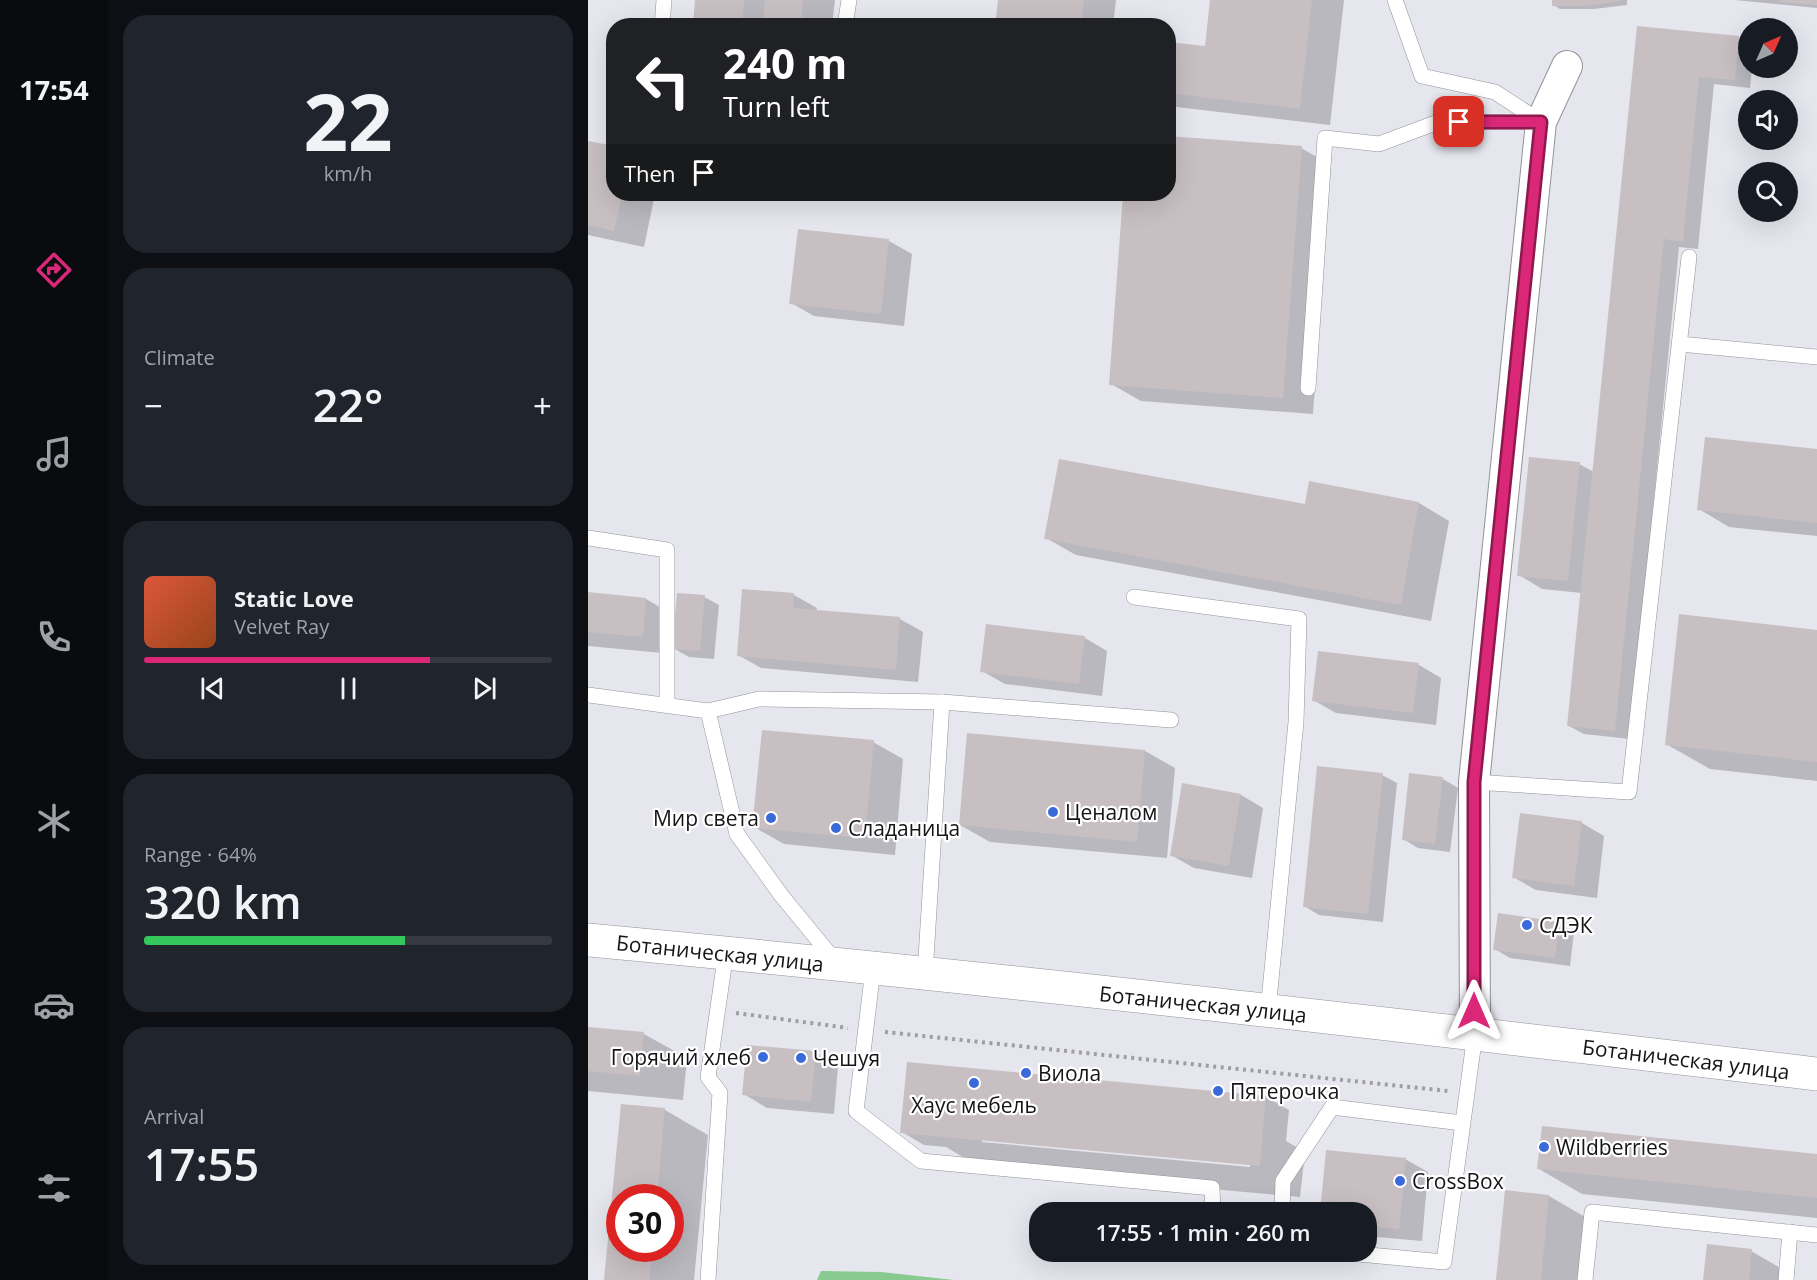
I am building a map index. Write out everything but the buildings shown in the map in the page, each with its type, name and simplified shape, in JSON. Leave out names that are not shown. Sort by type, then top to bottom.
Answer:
[{"type":"street","points":[[1474,1034],[1474,782],[1541,122],[1567,66]]},
{"type":"street","name":"Ботаническая улица","points":[[588,940],[838,964],[1817,1074]]},
{"type":"lane","points":[[663,18],[664,0]]},
{"type":"lane","points":[[846,18],[849,0]]},
{"type":"lane","points":[[1395,0],[1422,76],[1495,92],[1541,122]]},
{"type":"lane","points":[[1308,388],[1325,138],[1379,144],[1438,122],[1541,122]]},
{"type":"lane","points":[[1474,782],[1629,792],[1689,257]]},
{"type":"lane","points":[[1680,344],[1817,357]]},
{"type":"lane","points":[[588,537],[667,550],[667,705]]},
{"type":"lane","points":[[1134,597],[1299,619],[1296,722],[1268,1011]]},
{"type":"lane","points":[[588,695],[708,711],[759,699],[942,702],[1171,720]]},
{"type":"lane","points":[[925,974],[942,702]]},
{"type":"lane","points":[[708,711],[737,834],[781,895],[838,964]]},
{"type":"lane","points":[[708,1280],[720,1093],[708,1077],[726,952]]},
{"type":"lane","points":[[873,969],[856,1111],[921,1161],[1212,1188],[1213,1202]]},
{"type":"lane","points":[[1377,1256],[1444,1262],[1474,1034]]},
{"type":"lane","points":[[1282,1202],[1283,1181],[1332,1107],[1462,1123]]},
{"type":"lane","points":[[1585,1280],[1592,1212],[1817,1235]]},
{"type":"lane","points":[[1785,1280],[1790,1232]]},
{"type":"path","points":[[718,1010],[866,1030],[1467,1093]]},
{"type":"green space","points":[[821,1271],[881,1272],[954,1280],[817,1280]]},
{"type":"place","name":"Ценалом","points":[[1053,812]]},
{"type":"place","name":"Мир света","points":[[771,818]]},
{"type":"place","name":"Сладаница","points":[[836,828]]},
{"type":"place","name":"СДЭК","points":[[1527,925]]},
{"type":"place","name":"Горячий хлеб","points":[[763,1057]]},
{"type":"place","name":"Чешуя","points":[[801,1058]]},
{"type":"place","name":"Виола","points":[[1026,1073]]},
{"type":"place","name":"Хаус мебель","points":[[974,1083]]},
{"type":"place","name":"Пятерочка","points":[[1218,1091]]},
{"type":"place","name":"Wildberries","points":[[1544,1147]]},
{"type":"place","name":"CrossBox","points":[[1400,1181]]},
{"type":"route","points":[[1459,122],[1541,122],[1474,782],[1474,1011]]}]
